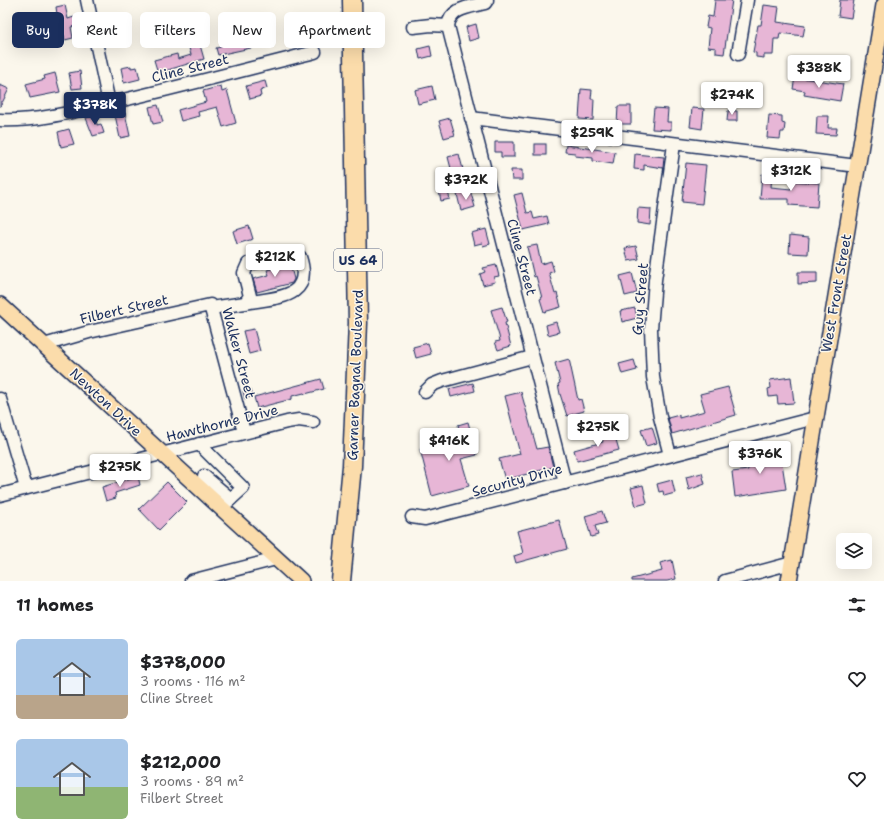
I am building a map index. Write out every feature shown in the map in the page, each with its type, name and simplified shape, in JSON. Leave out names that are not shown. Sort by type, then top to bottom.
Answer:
[{"type":"highway","name":"Garner Bagnal Boulevard","points":[[341,581],[352,466],[358,323],[352,0]]},
{"type":"main road","name":"West Front Street","points":[[789,581],[884,5]]},
{"type":"main road","name":"Newton Drive","points":[[0,304],[162,454],[200,481],[226,504],[276,559],[301,581]]},
{"type":"street","points":[[87,0],[109,103]]},
{"type":"street","points":[[413,27],[430,25],[448,26],[449,19],[454,13],[485,3],[487,0]]},
{"type":"street","points":[[738,54],[747,0]]},
{"type":"street","name":"Cline Street","points":[[448,26],[565,483]]},
{"type":"street","name":"Cline Street","points":[[0,120],[35,119],[109,103],[315,52]]},
{"type":"street","points":[[471,118],[857,166]]},
{"type":"street","name":"Guy Street","points":[[670,455],[660,417],[653,377],[651,329],[655,280],[674,144]]},
{"type":"street","name":"Filbert Street","points":[[44,344],[89,332],[211,306],[245,303],[296,291],[302,284],[304,269],[300,258],[292,255],[248,264],[244,273],[250,296],[245,303]]},
{"type":"street","name":"Walker Street","points":[[211,306],[244,432]]},
{"type":"street","points":[[425,392],[432,385],[442,380],[532,357]]},
{"type":"street","points":[[0,398],[26,488]]},
{"type":"street","name":"Security Drive","points":[[412,517],[425,519],[815,418]]},
{"type":"street","name":"Hawthorne Drive","points":[[0,495],[244,432],[299,420],[313,422]]},
{"type":"street","points":[[199,444],[243,488],[226,504]]},
{"type":"street","points":[[200,481],[218,463]]},
{"type":"street","points":[[191,581],[276,559]]},
{"type":"street","points":[[725,581],[792,563]]},
{"type":"building","points":[[715,0],[732,0],[724,54],[716,53],[716,48],[708,47],[710,28],[706,27],[708,16],[713,17]]},
{"type":"building","points":[[840,0],[854,0],[851,18],[838,16]]},
{"type":"building","points":[[65,5],[68,19],[72,18],[72,38],[65,40],[64,12],[57,12],[56,7]]},
{"type":"building","points":[[764,5],[779,7],[777,22],[805,26],[803,36],[780,33],[779,39],[774,39],[773,55],[764,55],[764,58],[756,57],[756,53],[753,52],[758,25],[761,25]]},
{"type":"building","points":[[476,24],[479,38],[469,41],[466,27]]},
{"type":"building","points":[[430,46],[432,56],[420,59],[418,49]]},
{"type":"building","points":[[189,48],[201,48],[204,59],[158,73],[154,60],[177,54],[178,59],[191,55]]},
{"type":"building","points":[[216,48],[218,48],[251,48],[218,55]]},
{"type":"building","points":[[131,66],[131,68],[137,67],[140,79],[124,83],[121,68]]},
{"type":"building","points":[[80,71],[82,88],[72,89],[69,73]]},
{"type":"building","points":[[55,73],[60,92],[30,98],[26,84],[45,79],[44,76]]},
{"type":"building","points":[[795,77],[843,84],[840,101],[804,95],[805,91],[793,89]]},
{"type":"building","points":[[265,81],[267,88],[260,91],[261,96],[250,99],[246,86]]},
{"type":"building","points":[[0,85],[9,89],[0,107]]},
{"type":"building","points":[[221,86],[222,92],[227,90],[236,123],[223,127],[217,107],[198,112],[199,116],[181,121],[178,110],[206,102],[203,91]]},
{"type":"building","points":[[432,86],[435,100],[418,104],[415,90]]},
{"type":"building","points":[[581,89],[592,90],[591,99],[594,99],[593,120],[579,119]]},
{"type":"building","points":[[158,105],[163,122],[153,124],[149,107]]},
{"type":"building","points":[[618,106],[631,106],[631,124],[617,124]]},
{"type":"building","points":[[654,108],[668,109],[667,122],[671,122],[671,130],[652,129]]},
{"type":"building","points":[[692,108],[704,109],[702,129],[690,127]]},
{"type":"building","points":[[728,111],[737,111],[737,121],[727,121]]},
{"type":"building","points":[[125,113],[130,136],[120,138],[115,115]]},
{"type":"building","points":[[769,115],[782,116],[782,123],[785,124],[784,132],[781,132],[780,139],[767,138]]},
{"type":"building","points":[[95,116],[97,125],[101,124],[104,133],[93,136],[86,118]]},
{"type":"building","points":[[817,116],[829,116],[828,128],[837,128],[836,135],[816,134]]},
{"type":"building","points":[[450,118],[455,135],[444,138],[439,121]]},
{"type":"building","points":[[69,129],[74,144],[61,147],[58,132]]},
{"type":"building","points":[[495,142],[514,142],[514,157],[501,157],[501,152],[495,152]]},
{"type":"building","points":[[535,144],[546,144],[546,155],[535,155]]},
{"type":"building","points":[[566,145],[615,152],[613,164],[593,161],[593,158],[575,156],[575,153],[565,152]]},
{"type":"building","points":[[459,154],[465,177],[454,180],[448,157]]},
{"type":"building","points":[[635,154],[664,157],[663,168],[644,165],[644,170],[634,169]]},
{"type":"building","points":[[686,163],[706,165],[702,204],[682,202]]},
{"type":"building","points":[[511,170],[522,170],[522,180],[512,180]]},
{"type":"building","points":[[762,174],[772,175],[771,187],[791,189],[792,181],[819,183],[817,207],[789,205],[789,199],[760,199]]},
{"type":"building","points":[[447,189],[450,199],[441,201],[439,191]]},
{"type":"building","points":[[470,190],[475,207],[461,211],[457,194]]},
{"type":"building","points":[[522,193],[527,213],[532,212],[534,219],[547,216],[549,224],[523,230],[514,195]]},
{"type":"building","points":[[638,208],[651,209],[650,225],[637,223]]},
{"type":"building","points":[[249,226],[253,239],[237,244],[233,231]]},
{"type":"building","points":[[486,229],[490,244],[483,246],[482,243],[474,245],[471,233]]},
{"type":"building","points":[[790,235],[809,237],[808,254],[789,253]]},
{"type":"building","points":[[537,245],[541,264],[551,261],[554,271],[549,273],[555,294],[557,293],[561,307],[544,312],[540,299],[542,298],[536,276],[534,277],[527,247]]},
{"type":"building","points":[[636,246],[639,259],[628,261],[625,248]]},
{"type":"building","points":[[290,264],[294,279],[292,283],[257,292],[253,279],[269,275],[267,270]]},
{"type":"building","points":[[496,265],[499,276],[494,277],[495,282],[483,285],[480,274],[485,272],[483,268]]},
{"type":"building","points":[[798,272],[817,272],[817,283],[798,284]]},
{"type":"building","points":[[632,273],[637,293],[625,296],[620,276]]},
{"type":"building","points":[[502,307],[507,322],[505,323],[511,346],[498,350],[495,342],[500,341],[491,310]]},
{"type":"building","points":[[635,308],[637,318],[622,322],[620,311]]},
{"type":"building","points":[[556,322],[559,332],[548,335],[546,325]]},
{"type":"building","points":[[254,329],[260,351],[249,354],[243,331]]},
{"type":"building","points":[[428,343],[431,354],[416,358],[413,347]]},
{"type":"building","points":[[569,359],[578,400],[581,399],[584,411],[567,416],[560,394],[558,384],[560,383],[555,363]]},
{"type":"building","points":[[634,360],[637,370],[622,374],[619,364]]},
{"type":"building","points":[[791,377],[794,403],[778,404],[777,396],[769,397],[768,389],[771,388],[770,380]]},
{"type":"building","points":[[321,379],[324,389],[292,396],[292,399],[257,408],[254,397]]},
{"type":"building","points":[[473,383],[475,391],[451,397],[449,389]]},
{"type":"building","points":[[728,387],[736,415],[672,434],[668,418],[679,415],[679,418],[705,411],[700,394]]},
{"type":"building","points":[[251,389],[253,396],[245,399],[243,391]]},
{"type":"building","points":[[521,392],[537,449],[548,447],[553,467],[505,480],[499,459],[520,454],[505,396]]},
{"type":"building","points":[[468,422],[477,455],[461,459],[469,486],[432,496],[420,449],[461,438],[458,425]]},
{"type":"building","points":[[652,427],[657,443],[646,446],[641,430]]},
{"type":"building","points":[[614,433],[619,450],[577,461],[574,450],[603,442],[601,436]]},
{"type":"building","points":[[780,450],[786,489],[735,497],[732,472],[748,470],[746,455]]},
{"type":"building","points":[[702,473],[705,484],[689,490],[686,477]]},
{"type":"building","points":[[138,476],[140,485],[115,493],[116,498],[106,501],[102,487]]},
{"type":"building","points":[[672,480],[675,493],[664,496],[663,491],[659,492],[657,484]]},
{"type":"building","points":[[167,482],[187,502],[159,530],[139,509]]},
{"type":"building","points":[[643,485],[647,503],[636,506],[631,488]]},
{"type":"building","points":[[602,511],[606,523],[595,526],[598,535],[591,537],[585,516]]},
{"type":"building","points":[[559,520],[567,549],[516,563],[514,556],[523,553],[517,531]]},
{"type":"building","points":[[672,560],[676,579],[667,581],[632,581],[632,579],[662,571],[660,563]]}]
